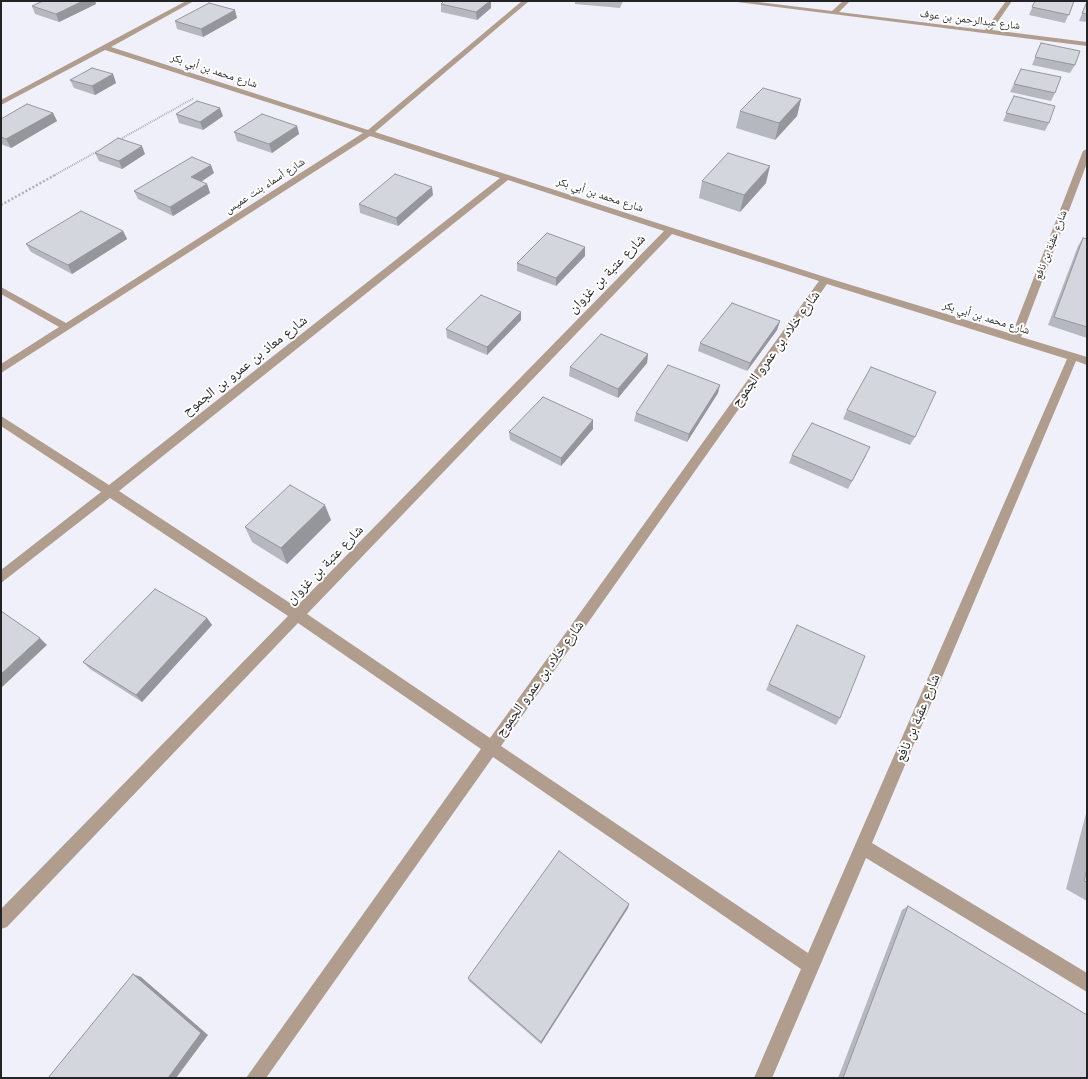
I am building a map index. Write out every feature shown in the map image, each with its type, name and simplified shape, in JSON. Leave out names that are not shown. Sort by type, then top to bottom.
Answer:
[{"type":"street","points":[[1,103],[191,1]]},
{"type":"street","name":"شارع أسماء بنت عميس","points":[[1,369],[369,133],[526,1]]},
{"type":"street","name":"شارع عبدالرحمن بن عوف","points":[[732,1],[1087,44]]},
{"type":"street","points":[[834,14],[847,1]]},
{"type":"street","points":[[987,32],[1009,1]]},
{"type":"street","name":"شارع محمد بن أبي بكر","points":[[106,48],[825,280],[1080,359]]},
{"type":"street","name":"شارع عقبة بن نافع","points":[[1015,339],[1087,151]]},
{"type":"street","name":"شارع معاذ بن عمرو بن الجموح","points":[[1,578],[507,177]]},
{"type":"street","name":"شارع عتبة بن غزوان","points":[[1,921],[670,230]]},
{"type":"street","name":"شارع خلاد بن عمرو الجموح","points":[[255,1078],[825,280]]},
{"type":"street","points":[[1,290],[66,327]]},
{"type":"street","name":"شارع عقبة بن نافع","points":[[763,1078],[863,847],[1080,359]]},
{"type":"street","points":[[1,420],[297,615],[490,749],[811,965]]},
{"type":"street","points":[[863,847],[1087,983]]},
{"type":"path","points":[[114,142],[219,84]]},
{"type":"path","points":[[1,205],[106,147]]},
{"type":"building","points":[[43,1],[83,1],[56,14],[32,6]]},
{"type":"building","points":[[444,1],[490,1],[476,12],[441,4]]},
{"type":"building","points":[[1035,1],[1074,1],[1069,15],[1032,7]]},
{"type":"building","points":[[1087,2],[1087,14],[1082,13]]},
{"type":"building","points":[[209,3],[235,10],[201,29],[175,21]]},
{"type":"building","points":[[1041,43],[1080,51],[1075,65],[1035,57]]},
{"type":"building","points":[[92,68],[113,74],[92,86],[70,80]]},
{"type":"building","points":[[1021,69],[1061,77],[1055,93],[1014,84]]},
{"type":"building","points":[[763,88],[801,99],[779,123],[740,111]]},
{"type":"building","points":[[1014,96],[1055,106],[1049,123],[1006,113]]},
{"type":"building","points":[[197,101],[220,108],[200,122],[176,114]]},
{"type":"building","points":[[27,104],[53,113],[6,139],[1,137],[1,119]]},
{"type":"building","points":[[262,114],[297,126],[269,144],[234,132]]},
{"type":"building","points":[[118,138],[142,146],[119,161],[95,153]]},
{"type":"building","points":[[728,153],[770,166],[744,195],[702,181]]},
{"type":"building","points":[[192,157],[211,165],[191,177],[207,184],[170,207],[134,191]]},
{"type":"building","points":[[395,174],[432,187],[396,218],[359,204]]},
{"type":"building","points":[[81,211],[123,231],[68,265],[26,244]]},
{"type":"building","points":[[547,233],[585,247],[556,278],[517,263]]},
{"type":"building","points":[[1083,238],[1087,239],[1087,327],[1054,317]]},
{"type":"building","points":[[481,295],[521,312],[487,347],[446,329]]},
{"type":"building","points":[[732,303],[780,321],[750,363],[700,343]]},
{"type":"building","points":[[601,334],[648,354],[618,389],[570,367]]},
{"type":"building","points":[[668,365],[720,385],[689,434],[636,413]]},
{"type":"building","points":[[871,367],[936,392],[915,437],[847,410]]},
{"type":"building","points":[[543,397],[593,420],[561,458],[509,432]]},
{"type":"building","points":[[812,423],[870,447],[852,481],[792,455]]},
{"type":"building","points":[[290,485],[325,505],[281,548],[245,527]]},
{"type":"building","points":[[155,589],[207,618],[136,695],[83,662]]},
{"type":"building","points":[[1,611],[40,638],[1,674]]},
{"type":"building","points":[[797,625],[865,656],[840,718],[769,684]]},
{"type":"building","points":[[559,851],[629,904],[541,1042],[468,978]]},
{"type":"building","points":[[1087,869],[1087,882],[1084,881]]},
{"type":"building","points":[[908,906],[1087,1015],[1087,1078],[843,1078]]},
{"type":"building","points":[[133,974],[201,1033],[168,1078],[48,1078]]}]
